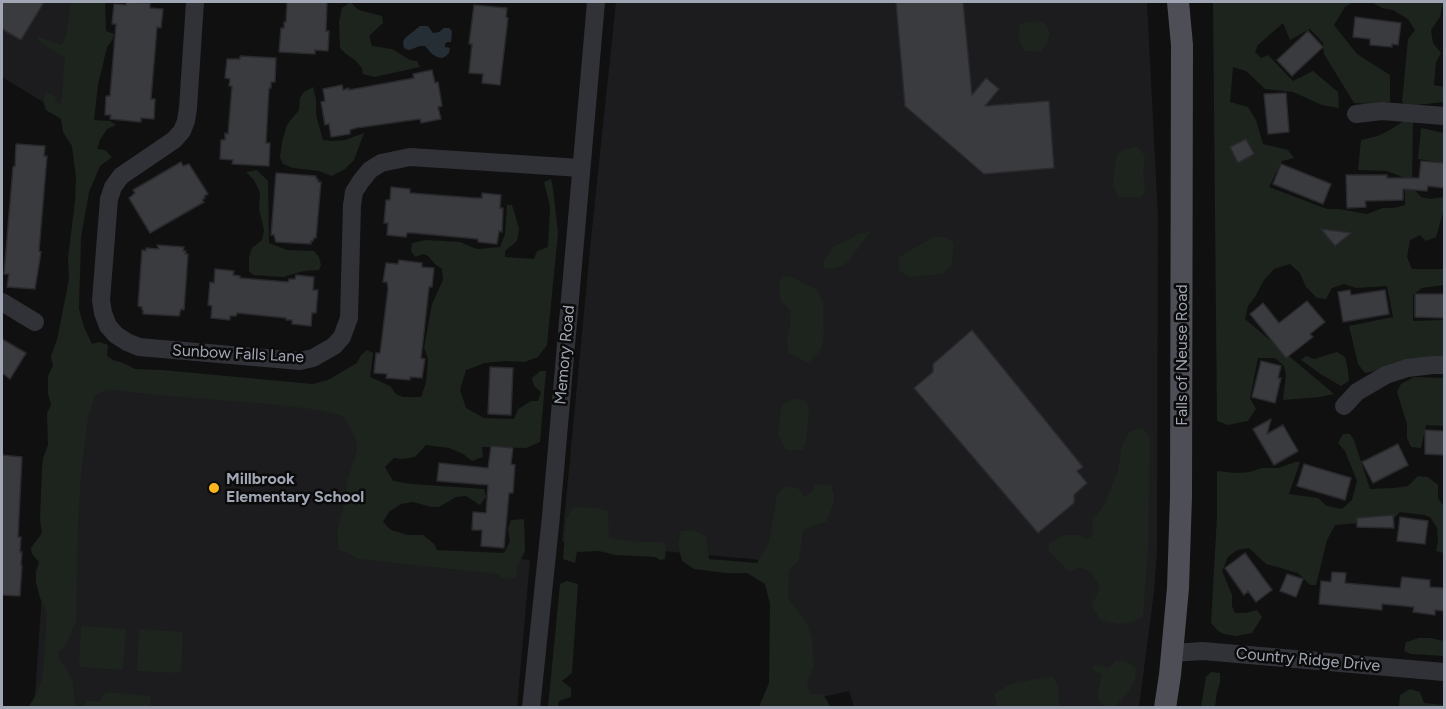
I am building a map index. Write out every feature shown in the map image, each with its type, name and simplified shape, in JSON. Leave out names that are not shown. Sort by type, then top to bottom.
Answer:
[{"type":"main road","name":"Falls of Neuse Road","points":[[1165,708],[1178,579],[1181,485],[1182,57],[1178,2]]},
{"type":"street","name":"Sunbow Falls Lane","points":[[195,2],[188,108],[182,131],[174,140],[121,176],[113,187],[109,199],[101,300],[108,326],[127,342],[139,347],[300,361],[313,358],[334,346],[342,338],[349,318],[352,205],[354,192],[370,170],[381,163],[410,157],[581,168]]},
{"type":"street","name":"Memory Road","points":[[531,708],[596,2]]},
{"type":"street","points":[[1356,114],[1382,111],[1444,116]]},
{"type":"street","points":[[2,302],[35,322]]},
{"type":"street","points":[[1344,406],[1357,392],[1386,375],[1407,368],[1444,365]]},
{"type":"street","name":"Country Ridge Drive","points":[[1172,653],[1203,651],[1444,672]]},
{"type":"shaded area","points":[[2,2],[83,2],[76,122],[2,77]]},
{"type":"shaded area","points":[[71,2],[105,2],[106,31],[114,34],[107,47],[98,85],[94,120],[110,121],[116,125],[107,129],[97,149],[105,150],[112,157],[100,166],[89,192],[81,238],[79,309],[92,344],[99,342],[108,345],[107,356],[135,369],[313,384],[328,380],[357,363],[367,350],[373,353],[370,377],[390,386],[396,394],[403,397],[421,397],[426,383],[428,359],[424,348],[432,304],[443,280],[442,269],[428,256],[423,254],[415,257],[411,251],[412,243],[425,240],[460,242],[477,249],[500,247],[505,234],[507,205],[512,205],[519,228],[517,241],[505,251],[505,257],[534,259],[537,251],[548,247],[550,207],[544,182],[551,179],[558,233],[547,345],[538,357],[525,362],[485,363],[466,370],[460,390],[466,408],[484,418],[514,419],[518,409],[531,401],[538,401],[541,392],[534,386],[532,378],[540,371],[546,371],[540,442],[526,448],[482,447],[483,457],[472,461],[449,448],[426,445],[415,457],[394,458],[385,467],[393,481],[484,489],[486,497],[480,505],[466,496],[456,497],[439,507],[413,502],[401,504],[389,512],[383,522],[391,530],[408,535],[423,535],[434,544],[437,550],[504,553],[510,541],[508,529],[511,520],[524,519],[525,551],[518,565],[515,579],[502,578],[497,574],[358,559],[339,550],[337,533],[347,482],[357,451],[356,440],[342,416],[320,410],[268,404],[108,389],[95,395],[88,418],[81,474],[76,621],[65,647],[58,652],[59,660],[66,667],[73,683],[75,707],[28,708],[42,679],[44,662],[47,613],[36,582],[39,562],[32,554],[31,548],[42,533],[40,520],[42,469],[48,445],[47,414],[51,404],[48,394],[48,376],[53,366],[51,356],[57,340],[69,279],[68,258],[76,178],[72,146],[63,132],[61,119],[46,110],[43,101],[46,92],[55,96],[56,102],[61,104],[65,58],[37,40],[39,37],[62,45],[66,37]]},
{"type":"shaded area","points":[[350,2],[359,10],[382,16],[383,23],[369,36],[372,46],[392,49],[410,60],[417,61],[420,67],[374,77],[363,74],[362,68],[355,60],[340,48],[339,22],[342,8]]},
{"type":"shaded area","points":[[616,2],[1147,2],[1158,217],[1157,551],[1139,707],[854,707],[849,691],[778,707],[784,562],[562,542]]},
{"type":"shaded area","points":[[1213,2],[1353,2],[1345,7],[1334,25],[1357,54],[1390,75],[1390,102],[1354,103],[1324,54],[1323,43],[1310,29],[1290,40],[1283,23],[1258,45],[1255,52],[1261,58],[1268,55],[1293,81],[1313,71],[1338,92],[1339,108],[1322,105],[1293,92],[1265,89],[1246,71],[1233,67],[1230,102],[1248,107],[1256,120],[1263,144],[1288,150],[1294,158],[1282,161],[1269,187],[1327,209],[1367,214],[1383,208],[1405,205],[1405,178],[1387,171],[1358,170],[1361,140],[1378,136],[1404,121],[1413,121],[1412,187],[1421,197],[1430,199],[1444,197],[1444,213],[1436,237],[1426,241],[1420,235],[1410,240],[1407,257],[1412,269],[1444,269],[1444,285],[1422,288],[1413,295],[1413,321],[1444,320],[1444,357],[1365,373],[1358,364],[1349,326],[1393,317],[1387,286],[1356,288],[1344,284],[1332,288],[1326,299],[1317,298],[1306,287],[1300,273],[1290,264],[1274,269],[1264,280],[1248,306],[1245,319],[1334,394],[1283,400],[1286,375],[1284,366],[1275,358],[1258,358],[1250,398],[1256,409],[1248,421],[1228,425],[1217,421]]},
{"type":"shaded area","points":[[1371,2],[1443,2],[1440,17],[1431,30],[1433,43],[1441,53],[1436,62],[1434,85],[1444,87],[1444,102],[1406,106],[1402,102],[1408,39],[1415,30],[1408,19],[1393,10],[1382,8]]},
{"type":"shaded area","points":[[1036,21],[1046,24],[1050,33],[1047,43],[1041,52],[1025,51],[1018,34],[1020,24]]},
{"type":"shaded area","points":[[420,26],[428,26],[433,33],[444,28],[452,31],[451,42],[445,44],[445,47],[450,48],[446,56],[437,57],[425,46],[409,50],[404,48],[405,38]]},
{"type":"shaded area","points":[[313,87],[316,115],[323,140],[345,140],[364,133],[354,160],[345,169],[332,176],[319,171],[293,168],[283,164],[280,157],[287,125],[299,110],[300,98],[304,92]]},
{"type":"shaded area","points":[[1421,128],[1444,133],[1444,163],[1418,159]]},
{"type":"shaded area","points":[[1137,146],[1145,156],[1143,173],[1145,191],[1141,197],[1118,197],[1113,186],[1116,157],[1122,150]]},
{"type":"shaded area","points":[[257,170],[268,181],[269,243],[287,250],[314,251],[319,257],[321,265],[319,270],[304,271],[283,277],[253,275],[249,271],[249,257],[252,248],[262,240],[264,230],[259,209],[260,192],[254,180],[246,172]]},
{"type":"shaded area","points":[[870,232],[847,263],[836,268],[824,268],[823,263],[833,246],[858,234]]},
{"type":"shaded area","points":[[934,237],[945,237],[954,243],[952,265],[942,274],[910,277],[898,270],[899,257]]},
{"type":"shaded area","points":[[784,276],[818,290],[823,303],[824,334],[821,350],[808,363],[789,353],[787,341],[791,320],[790,310],[780,299],[779,281]]},
{"type":"shaded area","points":[[1337,352],[1345,357],[1348,370],[1349,381],[1341,386],[1301,360],[1306,356],[1314,359]]},
{"type":"shaded area","name":"Millbrook Elementary School","points":[[58,367],[385,398],[374,546],[530,560],[517,707],[34,708]]},
{"type":"shaded area","points":[[1414,377],[1444,378],[1444,426],[1426,425],[1421,448],[1411,447],[1407,438],[1407,424],[1397,392],[1401,384]]},
{"type":"shaded area","points":[[793,398],[806,401],[809,410],[806,443],[802,450],[786,450],[778,435],[781,406]]},
{"type":"shaded area","points":[[1143,428],[1150,438],[1148,546],[1143,616],[1133,622],[1119,624],[1100,620],[1092,605],[1100,587],[1091,572],[1079,567],[1070,572],[1049,551],[1048,545],[1063,535],[1080,535],[1086,539],[1092,536],[1092,520],[1105,504],[1118,470],[1122,446],[1130,431]]},
{"type":"shaded area","points":[[1343,434],[1350,434],[1354,440],[1370,489],[1408,486],[1418,476],[1428,477],[1438,485],[1438,498],[1444,507],[1444,553],[1436,551],[1437,528],[1430,517],[1400,512],[1382,528],[1367,528],[1359,523],[1335,525],[1327,540],[1316,585],[1310,585],[1298,573],[1266,564],[1249,548],[1237,550],[1228,557],[1222,571],[1232,595],[1232,606],[1235,613],[1257,610],[1262,617],[1252,633],[1236,636],[1218,631],[1211,623],[1217,471],[1250,472],[1300,462],[1289,494],[1318,498],[1327,506],[1342,509],[1352,500],[1357,481],[1345,451],[1338,443]]},
{"type":"shaded area","points":[[831,485],[834,495],[833,506],[826,522],[803,530],[799,559],[789,571],[788,598],[807,623],[812,640],[814,667],[807,683],[810,694],[823,694],[830,706],[828,708],[759,707],[769,683],[770,604],[765,584],[747,573],[694,569],[682,561],[678,544],[681,531],[693,530],[706,536],[709,559],[757,563],[769,542],[777,495],[785,486],[798,488],[805,497],[813,491],[814,486]]},
{"type":"shaded area","points":[[573,507],[608,511],[609,538],[662,542],[666,547],[665,559],[615,555],[599,551],[577,552],[575,563],[563,559],[566,519]]},
{"type":"shaded area","points":[[567,581],[578,584],[572,673],[562,681],[571,688],[571,697],[559,701],[558,707],[548,707],[560,584]]},
{"type":"shaded area","points":[[81,626],[126,629],[123,670],[79,667]]},
{"type":"shaded area","points":[[139,629],[183,632],[181,673],[137,671]]},
{"type":"shaded area","points":[[1419,638],[1444,641],[1444,656],[1411,654],[1404,651],[1406,642]]},
{"type":"shaded area","points":[[1115,661],[1125,661],[1136,668],[1135,680],[1128,693],[1115,706],[1104,706],[1097,698],[1102,674],[1092,670],[1094,665],[1109,668]]},
{"type":"shaded area","points":[[1211,672],[1220,673],[1215,707],[1201,707],[1206,677]]},
{"type":"shaded area","points":[[1052,676],[1058,686],[1059,707],[997,706],[994,694],[1011,684]]},
{"type":"shaded area","points":[[1410,689],[1420,692],[1424,703],[1444,705],[1444,707],[1399,707],[1400,695]]},
{"type":"shaded area","points":[[108,692],[149,696],[150,707],[85,707],[86,701],[101,701],[103,695]]},
{"type":"building","points":[[2,2],[44,2],[21,40],[2,29]]},
{"type":"building","points":[[126,2],[150,3],[150,8],[163,9],[161,28],[157,27],[151,99],[155,99],[154,119],[141,118],[141,122],[110,119],[111,115],[105,115],[106,96],[110,96],[116,24],[112,24],[114,4],[126,5]]},
{"type":"building","points":[[287,2],[327,2],[328,51],[315,50],[315,54],[279,52],[281,28],[284,28],[284,22],[286,22]]},
{"type":"building","points":[[896,2],[963,2],[972,95],[986,78],[999,89],[985,106],[1049,101],[1054,168],[984,174],[905,106]]},
{"type":"building","points":[[474,5],[507,8],[506,17],[508,18],[500,85],[482,83],[483,74],[469,73],[472,44],[469,44]]},
{"type":"building","points":[[1355,17],[1401,23],[1398,45],[1392,44],[1392,47],[1370,45],[1370,39],[1353,37]]},
{"type":"building","points":[[1308,31],[1323,47],[1292,76],[1277,60]]},
{"type":"building","points":[[240,56],[276,58],[275,82],[271,82],[271,88],[269,88],[266,143],[270,143],[269,166],[232,164],[233,160],[220,159],[221,140],[225,140],[225,133],[228,134],[232,86],[229,86],[230,79],[225,78],[227,59],[240,59]]},
{"type":"building","points":[[432,70],[435,83],[438,82],[442,106],[438,107],[441,119],[421,123],[420,119],[356,128],[350,130],[350,134],[331,137],[329,124],[325,125],[321,102],[325,101],[323,89],[342,85],[343,90],[349,88],[349,90],[414,78],[413,74]]},
{"type":"building","points":[[1286,93],[1289,132],[1268,134],[1264,94]]},
{"type":"building","points":[[1246,139],[1254,154],[1238,163],[1230,147]]},
{"type":"building","points":[[16,144],[45,146],[44,156],[47,156],[39,251],[41,252],[35,289],[7,287],[9,274],[4,274]]},
{"type":"building","points":[[1421,161],[1444,163],[1444,188],[1428,186],[1427,191],[1403,189],[1403,200],[1365,201],[1366,207],[1347,208],[1346,175],[1419,178]]},
{"type":"building","points":[[181,162],[183,166],[189,164],[208,194],[202,200],[204,202],[150,233],[129,198],[135,193],[133,190]]},
{"type":"building","points":[[1281,164],[1331,184],[1323,204],[1273,184]]},
{"type":"building","points":[[276,173],[316,176],[318,182],[321,182],[316,238],[311,241],[311,244],[276,242],[274,235],[271,235]]},
{"type":"building","points":[[391,187],[410,189],[410,193],[475,198],[482,198],[482,193],[501,195],[502,232],[499,231],[497,244],[478,242],[478,239],[413,233],[407,233],[406,237],[387,235],[388,223],[384,223],[386,200],[390,200]]},
{"type":"building","points":[[1321,229],[1337,231],[1351,233],[1335,246]]},
{"type":"building","points":[[157,245],[184,247],[183,251],[188,254],[184,310],[181,309],[179,316],[143,314],[142,307],[138,306],[142,250],[159,249]]},
{"type":"building","points":[[399,260],[422,263],[422,267],[434,268],[432,287],[429,287],[421,358],[425,359],[422,378],[410,377],[410,380],[386,378],[387,374],[374,373],[376,353],[380,353],[388,289],[387,282],[383,282],[386,263],[398,264]]},
{"type":"building","points":[[215,269],[234,271],[233,275],[240,276],[240,278],[288,282],[289,279],[295,279],[296,275],[314,277],[313,290],[318,290],[316,313],[312,313],[311,326],[292,324],[292,320],[286,320],[286,318],[237,313],[236,316],[230,316],[230,320],[211,318],[212,306],[208,305],[210,282],[214,283]]},
{"type":"building","points":[[1350,290],[1351,295],[1385,290],[1389,314],[1343,322],[1338,292]]},
{"type":"building","points":[[1415,294],[1444,294],[1444,318],[1415,317]]},
{"type":"building","points":[[1307,301],[1325,322],[1310,334],[1313,337],[1286,358],[1250,314],[1263,303],[1279,323]]},
{"type":"building","points":[[972,330],[1083,467],[1077,471],[1087,483],[1074,495],[1074,503],[1038,533],[914,388],[933,372],[933,364]]},
{"type":"building","points":[[2,339],[26,353],[10,379],[2,373]]},
{"type":"building","points":[[1261,361],[1281,366],[1278,378],[1281,378],[1275,403],[1252,397]]},
{"type":"building","points":[[490,367],[513,368],[511,415],[488,414]]},
{"type":"building","points":[[1271,419],[1267,434],[1283,425],[1298,451],[1274,465],[1253,429]]},
{"type":"building","points":[[1425,430],[1444,431],[1444,455],[1425,454]]},
{"type":"building","points":[[1398,444],[1408,465],[1373,483],[1362,462]]},
{"type":"building","points":[[491,446],[513,448],[511,464],[515,465],[513,493],[509,493],[504,548],[481,546],[482,530],[472,530],[473,512],[486,513],[488,485],[437,481],[439,463],[488,468]]},
{"type":"building","points":[[2,455],[22,457],[18,537],[21,537],[20,552],[22,552],[20,596],[2,595]]},
{"type":"building","points":[[1304,464],[1351,478],[1345,500],[1297,486]]},
{"type":"building","points":[[1393,515],[1394,528],[1357,527],[1357,518]]},
{"type":"building","points":[[1400,517],[1428,521],[1425,544],[1397,541]]},
{"type":"building","points":[[1245,553],[1272,590],[1256,602],[1248,591],[1244,595],[1225,568]]},
{"type":"building","points":[[1332,572],[1346,573],[1345,583],[1400,588],[1402,577],[1430,580],[1430,587],[1444,588],[1444,611],[1435,610],[1435,615],[1413,612],[1414,607],[1382,604],[1382,610],[1319,604],[1321,581],[1331,582]]},
{"type":"building","points":[[1287,574],[1303,579],[1296,597],[1280,591]]},
{"type":"place","name":"Millbrook Elementary School","points":[[214,488]]}]
